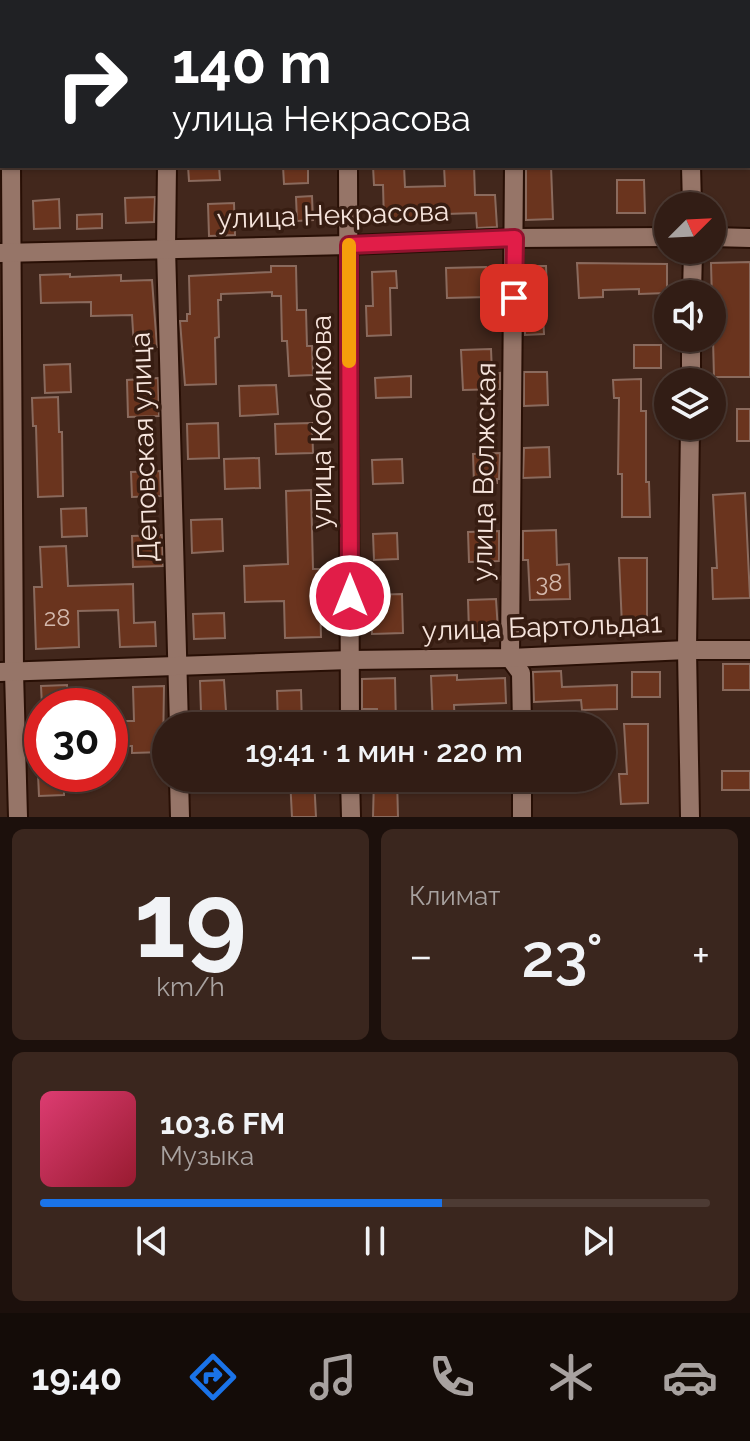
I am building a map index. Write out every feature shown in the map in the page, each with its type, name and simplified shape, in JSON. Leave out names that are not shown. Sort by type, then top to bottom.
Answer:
[{"type":"street","points":[[11,168],[6,253],[7,672],[18,817]]},
{"type":"street","name":"Деповская улица","points":[[167,168],[166,248],[179,712]]},
{"type":"street","name":"улица Кобикова","points":[[348,168],[350,712]]},
{"type":"street","name":"улица Волжская","points":[[514,168],[510,658],[521,673],[522,712]]},
{"type":"street","points":[[691,168],[692,192]]},
{"type":"street","name":"улица Некрасова","points":[[6,253],[515,238],[654,237]]},
{"type":"street","points":[[726,237],[750,238]]},
{"type":"street","points":[[690,440],[687,650],[690,817]]},
{"type":"street","name":"улица Бартольда1","points":[[7,672],[750,650]]},
{"type":"street","points":[[179,792],[180,817]]},
{"type":"street","points":[[350,792],[351,817]]},
{"type":"street","points":[[522,792],[522,817]]},
{"type":"building","points":[[188,168],[219,168],[220,180],[189,181]]},
{"type":"building","points":[[283,168],[308,168],[308,183],[284,184]]},
{"type":"building","points":[[373,168],[404,168],[405,187],[445,186],[444,168],[474,168],[475,195],[495,195],[497,227],[477,228],[476,213],[384,222],[383,185],[374,185]]},
{"type":"building","points":[[526,168],[551,168],[553,219],[526,220]]},
{"type":"building","points":[[617,180],[644,180],[645,213],[617,213]]},
{"type":"building","points":[[312,196],[313,220],[297,221],[296,197]]},
{"type":"building","points":[[155,197],[154,222],[126,223],[125,198]]},
{"type":"building","points":[[59,199],[60,228],[34,229],[33,201]]},
{"type":"building","points":[[234,203],[235,235],[209,236],[208,204]]},
{"type":"building","points":[[102,214],[102,228],[77,229],[77,215]]},
{"type":"building","points":[[750,262],[750,377],[726,377],[726,368],[714,368],[713,352],[726,352],[726,280],[711,280],[711,264]]},
{"type":"building","points":[[577,263],[667,264],[667,280],[654,280],[654,293],[639,294],[639,289],[603,290],[603,297],[579,298]]},
{"type":"building","points":[[271,266],[296,266],[297,310],[306,310],[307,346],[312,346],[313,375],[289,376],[287,341],[282,341],[281,296],[272,296],[272,292],[221,294],[221,300],[218,300],[219,337],[215,338],[216,384],[185,385],[180,321],[187,321],[187,314],[190,314],[189,276],[271,272]]},
{"type":"building","points":[[525,266],[546,266],[547,295],[542,296],[544,334],[525,335]]},
{"type":"building","points":[[486,267],[488,297],[447,298],[446,268]]},
{"type":"building","points":[[396,271],[397,288],[390,288],[391,335],[367,336],[366,306],[373,306],[372,272]]},
{"type":"building","points":[[70,274],[70,277],[121,275],[121,281],[152,280],[157,347],[134,348],[132,315],[91,316],[91,302],[41,303],[40,275]]},
{"type":"building","points":[[634,345],[654,345],[654,352],[661,352],[661,368],[634,368]]},
{"type":"building","points":[[491,349],[492,374],[500,373],[500,389],[463,390],[461,350]]},
{"type":"building","points":[[70,364],[71,392],[45,393],[44,365]]},
{"type":"building","points":[[524,372],[547,372],[548,405],[524,406]]},
{"type":"building","points":[[411,376],[411,397],[376,398],[375,378]]},
{"type":"building","points":[[158,378],[159,416],[128,417],[127,380]]},
{"type":"building","points":[[641,379],[641,411],[646,411],[646,482],[649,482],[650,517],[622,517],[622,474],[618,474],[619,398],[614,398],[613,380]]},
{"type":"building","points":[[276,385],[278,414],[240,416],[239,386]]},
{"type":"building","points":[[58,397],[63,496],[38,497],[32,398]]},
{"type":"building","points":[[737,409],[750,409],[750,441],[737,441]]},
{"type":"building","points":[[218,423],[219,458],[188,459],[187,424]]},
{"type":"building","points":[[312,423],[313,453],[276,454],[275,424]]},
{"type":"building","points":[[549,447],[550,477],[523,478],[524,448]]},
{"type":"building","points":[[500,453],[497,483],[474,484],[473,454]]},
{"type":"building","points":[[259,458],[260,488],[225,489],[224,459]]},
{"type":"building","points":[[402,459],[403,483],[373,484],[372,460]]},
{"type":"building","points":[[160,471],[161,496],[132,497],[131,472]]},
{"type":"building","points":[[311,490],[313,569],[323,569],[321,637],[285,638],[284,601],[245,602],[244,566],[288,564],[286,491]]},
{"type":"building","points":[[745,493],[750,598],[713,599],[712,568],[717,568],[713,495]]},
{"type":"building","points":[[86,508],[87,536],[62,537],[61,509]]},
{"type":"building","points":[[222,519],[223,551],[192,553],[191,520]]},
{"type":"building","points":[[556,530],[557,565],[569,564],[570,599],[530,600],[528,560],[523,560],[523,531]]},
{"type":"building","points":[[499,531],[499,561],[469,562],[468,532]]},
{"type":"building","points":[[397,533],[398,559],[374,560],[373,534]]},
{"type":"building","points":[[162,535],[163,566],[133,567],[132,536]]},
{"type":"building","points":[[66,546],[68,586],[133,584],[134,623],[155,622],[156,646],[120,647],[118,610],[78,611],[79,647],[36,649],[34,587],[42,587],[40,547]]},
{"type":"building","points":[[619,558],[647,558],[647,625],[622,626]]},
{"type":"building","points":[[402,594],[403,633],[372,634],[370,595]]},
{"type":"building","points":[[496,599],[498,631],[469,632],[468,600]]},
{"type":"building","points":[[224,613],[225,638],[194,639],[193,614]]},
{"type":"building","points":[[723,664],[750,664],[750,690],[723,690]]},
{"type":"building","points":[[561,671],[562,687],[617,685],[617,709],[582,710],[581,700],[534,702],[533,672]]},
{"type":"building","points":[[632,672],[660,672],[660,697],[632,697]]},
{"type":"building","points":[[457,675],[457,680],[505,678],[506,703],[454,705],[454,712],[432,712],[431,676]]},
{"type":"building","points":[[395,678],[396,712],[362,709],[362,679]]},
{"type":"building","points":[[224,680],[226,711],[201,712],[200,681]]},
{"type":"building","points":[[67,685],[67,688],[41,688]]},
{"type":"building","points":[[164,686],[164,712],[152,712],[152,752],[132,753],[132,746],[128,746],[128,721],[134,721],[133,687]]},
{"type":"building","points":[[301,690],[302,712],[278,712],[277,691]]},
{"type":"building","points":[[624,724],[648,724],[648,803],[621,804],[619,774],[627,774]]},
{"type":"building","points":[[722,771],[750,771],[750,790],[722,790]]},
{"type":"building","points":[[39,792],[64,792],[64,795],[39,796]]},
{"type":"building","points":[[291,792],[315,792],[316,817],[292,817]]},
{"type":"building","points":[[374,792],[397,792],[398,817],[373,817]]},
{"type":"slow traffic","points":[[349,245],[349,361]]},
{"type":"route","points":[[350,596],[349,245],[515,238],[514,298]]}]
